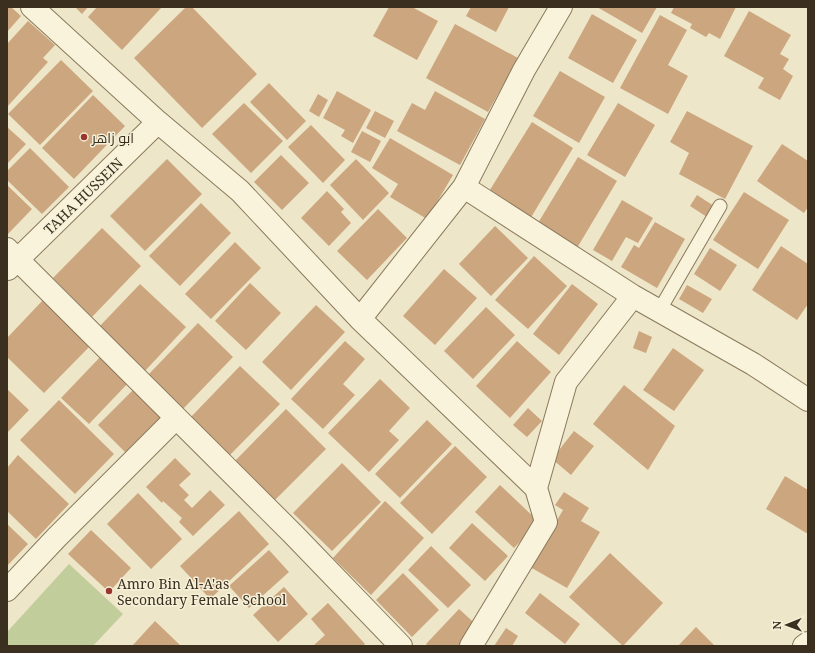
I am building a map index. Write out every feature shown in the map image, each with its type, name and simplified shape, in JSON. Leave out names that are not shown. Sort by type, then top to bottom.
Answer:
[{"type":"street","points":[[32,7],[158,122],[240,191],[360,319],[536,488],[546,522],[470,646]]},
{"type":"street","points":[[360,319],[464,187],[524,70],[561,7]]},
{"type":"street","name":"TAHA HUSSEIN","points":[[11,259],[158,122]]},
{"type":"street","points":[[464,187],[634,296],[753,364],[808,400]]},
{"type":"street","points":[[11,259],[293,534],[402,646]]},
{"type":"street","points":[[536,488],[566,382],[634,296]]},
{"type":"street","points":[[7,590],[57,537],[175,419]]},
{"type":"street","points":[[804,646],[808,643]]},
{"type":"lane","points":[[659,311],[720,206]]},
{"type":"green space","points":[[69,564],[123,614],[93,646],[7,646],[7,632]]},
{"type":"building","points":[[7,7],[11,7],[21,16],[7,32]]},
{"type":"building","points":[[75,7],[88,7],[82,14]]},
{"type":"building","points":[[97,7],[162,7],[122,50],[88,17]]},
{"type":"building","points":[[186,7],[192,7],[257,74],[202,128],[134,58]]},
{"type":"building","points":[[389,7],[412,7],[438,21],[417,60],[373,36]]},
{"type":"building","points":[[471,7],[509,7],[496,32],[466,16]]},
{"type":"building","points":[[597,7],[657,7],[642,33]]},
{"type":"building","points":[[674,7],[736,7],[720,39],[709,33],[706,37],[690,28],[692,24],[671,13]]},
{"type":"building","points":[[749,11],[791,35],[780,54],[789,59],[783,69],[793,76],[780,100],[758,88],[764,78],[724,56]]},
{"type":"building","points":[[592,14],[637,40],[613,83],[568,58]]},
{"type":"building","points":[[660,15],[687,30],[668,65],[688,76],[668,114],[620,88]]},
{"type":"building","points":[[28,21],[55,45],[43,58],[48,62],[7,107],[7,44]]},
{"type":"building","points":[[455,24],[518,58],[488,112],[426,78]]},
{"type":"building","points":[[61,60],[93,91],[40,145],[8,114]]},
{"type":"building","points":[[560,71],[605,97],[579,143],[533,116]]},
{"type":"building","points":[[269,83],[306,121],[287,140],[250,102]]},
{"type":"building","points":[[337,91],[371,110],[353,143],[341,136],[345,130],[323,118]]},
{"type":"building","points":[[435,91],[485,119],[460,165],[397,131],[412,103],[425,110]]},
{"type":"building","points":[[318,94],[328,100],[319,117],[309,111]]},
{"type":"building","name":"ابو زاهر","points":[[93,95],[125,126],[74,179],[42,148]]},
{"type":"building","points":[[244,103],[283,141],[251,173],[212,134]]},
{"type":"building","points":[[618,103],[655,125],[625,177],[587,155]]},
{"type":"building","points":[[375,111],[394,121],[385,138],[366,128]]},
{"type":"building","points":[[687,111],[753,146],[725,199],[679,174],[689,153],[670,142]]},
{"type":"building","points":[[532,122],[573,148],[530,219],[488,193]]},
{"type":"building","points":[[311,125],[345,160],[323,183],[288,147]]},
{"type":"building","points":[[7,127],[26,144],[7,164]]},
{"type":"building","points":[[362,131],[381,141],[370,162],[351,152]]},
{"type":"building","points":[[390,138],[453,175],[427,219],[390,197],[398,184],[372,168]]},
{"type":"building","points":[[782,144],[808,161],[808,207],[804,213],[757,181]]},
{"type":"building","points":[[30,148],[69,187],[42,214],[7,180],[7,171]]},
{"type":"building","points":[[281,155],[309,183],[282,210],[254,182]]},
{"type":"building","points":[[578,157],[617,181],[577,248],[538,223]]},
{"type":"building","points":[[167,159],[202,194],[145,251],[110,216]]},
{"type":"building","points":[[356,159],[389,193],[363,220],[330,185]]},
{"type":"building","points":[[7,185],[32,209],[7,235]]},
{"type":"building","points":[[327,191],[344,209],[341,212],[351,223],[329,246],[301,218]]},
{"type":"building","points":[[744,192],[789,220],[758,269],[713,240]]},
{"type":"building","points":[[697,195],[714,206],[707,217],[690,206]]},
{"type":"building","points":[[622,200],[653,218],[638,243],[626,237],[612,261],[593,250]]},
{"type":"building","points":[[201,203],[231,233],[180,286],[149,256]]},
{"type":"building","points":[[378,209],[407,238],[367,280],[337,251]]},
{"type":"building","points":[[655,222],[685,239],[657,288],[621,267],[634,245],[639,248]]},
{"type":"building","points":[[495,226],[528,258],[491,296],[459,264]]},
{"type":"building","points":[[102,228],[141,266],[92,317],[53,278]]},
{"type":"building","points":[[235,242],[261,268],[211,319],[185,294]]},
{"type":"building","points":[[781,246],[808,264],[808,304],[797,320],[752,290]]},
{"type":"building","points":[[710,248],[737,265],[720,291],[694,274]]},
{"type":"building","points":[[534,256],[567,286],[528,329],[495,300]]},
{"type":"building","points":[[444,269],[477,298],[435,345],[403,316]]},
{"type":"building","points":[[250,283],[281,313],[246,350],[215,321]]},
{"type":"building","points":[[140,284],[186,327],[144,372],[98,328]]},
{"type":"building","points":[[572,284],[598,304],[559,355],[533,334]]},
{"type":"building","points":[[687,285],[712,299],[703,313],[679,299]]},
{"type":"building","points":[[44,299],[92,344],[44,393],[7,357],[7,338]]},
{"type":"building","points":[[316,305],[345,332],[291,390],[262,362]]},
{"type":"building","points":[[486,307],[515,335],[473,379],[444,351]]},
{"type":"building","points":[[198,323],[233,357],[183,409],[148,375]]},
{"type":"building","points":[[639,331],[652,337],[646,353],[633,348]]},
{"type":"building","points":[[345,341],[365,359],[343,384],[355,395],[323,429],[291,399]]},
{"type":"building","points":[[517,341],[551,372],[510,418],[476,386]]},
{"type":"building","points":[[673,348],[704,370],[674,411],[643,390]]},
{"type":"building","points":[[103,354],[131,380],[89,424],[61,398]]},
{"type":"building","points":[[240,366],[280,404],[228,457],[189,419]]},
{"type":"building","points":[[380,379],[410,408],[389,431],[399,440],[369,472],[328,433]]},
{"type":"building","points":[[624,385],[675,426],[648,470],[593,424]]},
{"type":"building","points":[[7,389],[29,410],[7,433]]},
{"type":"building","points":[[133,390],[164,420],[129,456],[98,425]]},
{"type":"building","points":[[59,400],[114,454],[75,494],[20,440]]},
{"type":"building","points":[[528,408],[542,421],[527,437],[513,425]]},
{"type":"building","points":[[286,409],[326,449],[274,501],[234,462]]},
{"type":"building","points":[[427,420],[452,444],[400,498],[375,474]]},
{"type":"building","points":[[574,431],[594,446],[571,475],[552,459]]},
{"type":"building","points":[[455,446],[487,477],[432,534],[400,503]]},
{"type":"building","points":[[18,455],[69,504],[36,539],[7,511],[7,468]]},
{"type":"building","points":[[175,458],[191,474],[179,485],[189,495],[184,500],[192,508],[210,490],[225,505],[193,536],[179,522],[182,518],[163,501],[162,503],[146,487]]},
{"type":"building","points":[[342,463],[381,502],[332,551],[293,513]]},
{"type":"building","points":[[785,476],[808,490],[808,534],[766,509]]},
{"type":"building","points":[[500,485],[539,522],[514,548],[475,512]]},
{"type":"building","points":[[564,492],[589,508],[581,521],[600,532],[567,588],[530,567],[563,510],[555,505]]},
{"type":"building","points":[[138,493],[182,539],[151,569],[107,524]]},
{"type":"building","points":[[385,501],[424,538],[371,595],[333,558]]},
{"type":"building","points":[[239,511],[269,544],[210,599],[180,566]]},
{"type":"building","points":[[472,523],[508,556],[485,581],[449,548]]},
{"type":"building","points":[[7,524],[28,544],[7,566]]},
{"type":"building","points":[[91,530],[131,568],[109,592],[68,554]]},
{"type":"building","points":[[431,546],[471,585],[448,608],[408,570]]},
{"type":"building","points":[[269,550],[289,572],[249,608],[229,586]]},
{"type":"building","points":[[610,553],[663,603],[623,646],[569,597]]},
{"type":"building","points":[[403,573],[439,610],[412,637],[376,600]]},
{"type":"building","points":[[284,587],[308,614],[278,642],[253,615]]},
{"type":"building","points":[[540,593],[580,624],[565,644],[525,613]]},
{"type":"building","points":[[328,603],[365,644],[363,646],[313,646],[325,635],[311,619]]},
{"type":"building","points":[[459,609],[481,629],[465,646],[428,646],[426,644]]},
{"type":"building","points":[[155,621],[181,646],[132,646]]},
{"type":"building","points":[[696,627],[715,646],[678,646]]},
{"type":"building","points":[[506,628],[518,636],[512,646],[494,646]]},
{"type":"place","name":"ابو زاهر","points":[[84,137]]},
{"type":"place","name":"Amro Bin Al-A'as Secondary Female School","points":[[109,591]]}]
